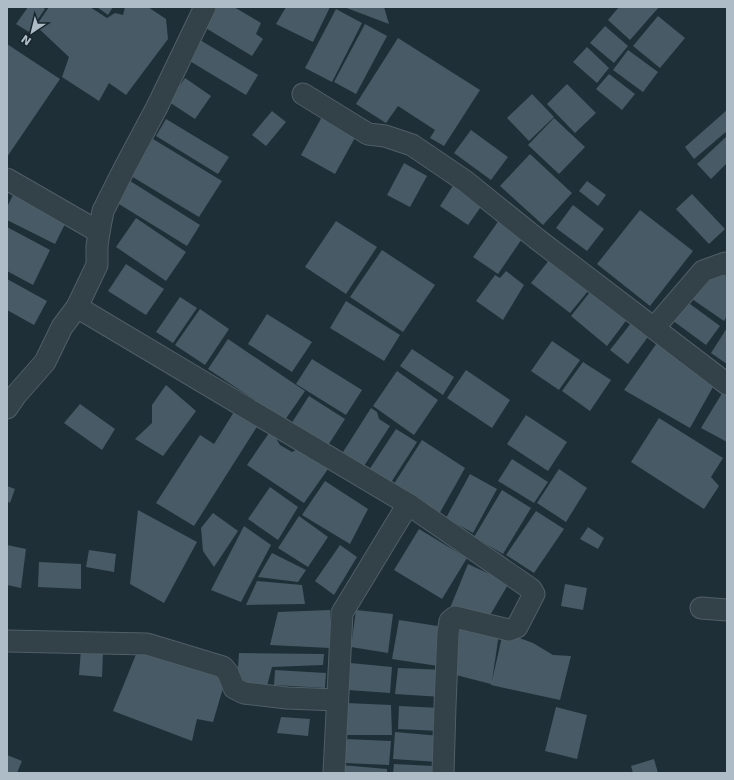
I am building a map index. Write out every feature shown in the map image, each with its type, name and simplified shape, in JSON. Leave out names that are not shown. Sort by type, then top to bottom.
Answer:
[{"type":"street","points":[[10,398],[45,362],[62,327],[77,307],[97,265],[97,246],[103,211],[157,107],[205,7]]},
{"type":"street","points":[[303,94],[368,134],[385,136],[412,144],[465,182],[727,384]]},
{"type":"street","points":[[7,179],[99,232]]},
{"type":"street","points":[[654,328],[704,272],[725,263],[727,265]]},
{"type":"street","points":[[77,307],[408,504],[521,581],[534,594],[517,627],[509,630],[455,617],[450,621],[448,633],[443,773]]},
{"type":"street","points":[[334,773],[342,613],[408,504]]},
{"type":"street","points":[[701,608],[727,610]]},
{"type":"street","points":[[7,641],[147,644],[223,667],[228,673],[234,688],[244,694],[287,698],[338,700]]},
{"type":"building","points":[[28,7],[42,7],[45,9],[29,32],[16,24]]},
{"type":"building","points":[[49,7],[90,7],[107,18],[115,13],[123,15],[125,7],[148,7],[166,19],[168,39],[126,95],[109,83],[99,101],[62,77],[69,57],[36,26]]},
{"type":"building","points":[[97,7],[113,7],[108,15]]},
{"type":"building","points":[[216,7],[234,7],[261,23],[256,34],[263,39],[252,56],[204,27]]},
{"type":"building","points":[[286,7],[330,7],[313,42],[276,24]]},
{"type":"building","points":[[344,7],[384,7],[389,24]]},
{"type":"building","points":[[619,7],[659,7],[630,40],[608,20]]},
{"type":"building","points":[[336,9],[362,23],[332,82],[305,68]]},
{"type":"building","points":[[658,16],[685,38],[660,68],[633,46]]},
{"type":"building","points":[[365,24],[387,36],[356,94],[334,82]]},
{"type":"building","points":[[605,26],[628,46],[614,63],[590,43]]},
{"type":"building","points":[[398,38],[480,90],[444,146],[430,138],[435,130],[398,106],[386,123],[356,104]]},
{"type":"building","points":[[200,40],[258,75],[246,95],[188,60]]},
{"type":"building","points":[[7,44],[60,79],[7,157]]},
{"type":"building","points":[[587,47],[609,68],[597,83],[573,62]]},
{"type":"building","points":[[628,50],[658,72],[643,92],[613,70]]},
{"type":"building","points":[[609,74],[635,94],[622,110],[596,89]]},
{"type":"building","points":[[185,78],[211,96],[195,119],[169,102]]},
{"type":"building","points":[[567,84],[596,113],[575,133],[547,104]]},
{"type":"building","points":[[532,94],[554,117],[529,141],[507,118]]},
{"type":"building","points":[[727,110],[727,131],[694,159],[685,147]]},
{"type":"building","points":[[272,111],[286,122],[266,146],[252,135]]},
{"type":"building","points":[[323,115],[357,134],[335,174],[301,155]]},
{"type":"building","points":[[554,118],[585,147],[559,174],[528,145]]},
{"type":"building","points":[[166,119],[229,157],[218,174],[156,136]]},
{"type":"building","points":[[471,130],[508,157],[491,180],[454,153]]},
{"type":"building","points":[[726,137],[727,163],[711,179],[697,164]]},
{"type":"building","points":[[153,139],[222,181],[199,217],[131,176]]},
{"type":"building","points":[[530,154],[572,193],[543,225],[500,186]]},
{"type":"building","points":[[404,163],[427,176],[410,207],[387,195]]},
{"type":"building","points":[[127,179],[200,225],[187,246],[114,201]]},
{"type":"building","points":[[456,181],[485,201],[468,225],[440,206]]},
{"type":"building","points":[[587,181],[606,195],[598,206],[579,191]]},
{"type":"building","points":[[16,189],[69,216],[55,244],[7,220],[7,207]]},
{"type":"building","points":[[692,194],[725,229],[709,244],[676,209]]},
{"type":"building","points":[[573,205],[604,229],[587,251],[556,228]]},
{"type":"building","points":[[640,210],[693,251],[650,306],[597,264]]},
{"type":"building","points":[[502,216],[526,233],[498,274],[473,257]]},
{"type":"building","points":[[136,218],[186,252],[166,281],[116,247]]},
{"type":"building","points":[[336,221],[377,247],[346,294],[305,267]]},
{"type":"building","points":[[7,227],[50,250],[33,285],[7,271]]},
{"type":"building","points":[[382,250],[435,285],[403,332],[350,297]]},
{"type":"building","points":[[554,254],[593,285],[570,313],[531,283]]},
{"type":"building","points":[[126,264],[164,289],[146,315],[108,291]]},
{"type":"building","points":[[506,271],[524,285],[503,320],[476,301],[495,275],[500,278]]},
{"type":"building","points":[[719,271],[727,278],[727,316],[724,321],[692,299]]},
{"type":"building","points":[[7,279],[47,301],[34,325],[7,310]]},
{"type":"building","points":[[594,287],[631,314],[607,346],[571,316]]},
{"type":"building","points":[[180,297],[197,308],[173,343],[156,332]]},
{"type":"building","points":[[346,301],[400,335],[384,361],[330,328]]},
{"type":"building","points":[[686,301],[720,326],[706,345],[672,320]]},
{"type":"building","points":[[200,309],[229,329],[205,365],[175,345]]},
{"type":"building","points":[[267,314],[312,342],[292,372],[248,344]]},
{"type":"building","points":[[635,318],[653,330],[628,364],[610,350]]},
{"type":"building","points":[[727,328],[727,364],[711,353]]},
{"type":"building","points":[[228,339],[305,391],[285,420],[208,369]]},
{"type":"building","points":[[659,340],[718,378],[690,428],[624,390]]},
{"type":"building","points":[[552,341],[580,360],[559,390],[531,371]]},
{"type":"building","points":[[412,349],[454,377],[443,395],[400,366]]},
{"type":"building","points":[[312,359],[362,390],[346,415],[296,384]]},
{"type":"building","points":[[583,362],[611,380],[590,411],[562,391]]},
{"type":"building","points":[[466,370],[510,400],[492,428],[447,398]]},
{"type":"building","points":[[397,371],[438,400],[414,435],[373,406]]},
{"type":"building","points":[[166,385],[196,411],[163,456],[135,439],[152,423],[152,405]]},
{"type":"building","points":[[727,385],[727,442],[701,428]]},
{"type":"building","points":[[309,396],[345,419],[327,447],[291,424]]},
{"type":"building","points":[[80,404],[115,429],[102,450],[64,423]]},
{"type":"building","points":[[237,407],[260,422],[194,526],[156,503],[200,435],[214,444]]},
{"type":"building","points":[[371,408],[377,412],[379,419],[390,426],[364,466],[343,452]]},
{"type":"building","points":[[526,415],[567,442],[548,471],[507,444]]},
{"type":"building","points":[[659,418],[723,458],[711,477],[719,486],[704,509],[631,462]]},
{"type":"building","points":[[396,429],[417,442],[390,484],[369,470]]},
{"type":"building","points":[[271,430],[280,445],[292,452],[298,449],[328,469],[304,503],[247,465]]},
{"type":"building","points":[[422,440],[465,468],[438,516],[392,487]]},
{"type":"building","points":[[512,459],[548,482],[534,503],[498,481]]},
{"type":"building","points":[[559,469],[587,488],[566,522],[537,503]]},
{"type":"building","points":[[470,474],[497,489],[473,533],[446,518]]},
{"type":"building","points":[[325,481],[368,509],[350,544],[302,515]]},
{"type":"building","points":[[7,486],[15,489],[10,503],[7,501]]},
{"type":"building","points":[[270,487],[298,507],[278,540],[248,519]]},
{"type":"building","points":[[502,490],[531,508],[503,554],[474,537]]},
{"type":"building","points":[[138,510],[197,542],[164,603],[130,584]]},
{"type":"building","points":[[536,511],[564,529],[534,573],[506,555]]},
{"type":"building","points":[[213,513],[238,531],[214,567],[203,551],[201,528]]},
{"type":"building","points":[[299,516],[328,537],[308,567],[278,548]]},
{"type":"building","points":[[244,526],[271,545],[241,602],[211,590]]},
{"type":"building","points":[[588,527],[604,538],[598,549],[580,539]]},
{"type":"building","points":[[419,529],[467,558],[442,599],[394,570]]},
{"type":"building","points":[[7,545],[26,549],[21,588],[7,585]]},
{"type":"building","points":[[340,545],[357,557],[334,595],[315,581]]},
{"type":"building","points":[[89,550],[116,554],[114,572],[86,567]]},
{"type":"building","points":[[272,553],[306,570],[298,582],[258,577]]},
{"type":"building","points":[[39,562],[81,564],[81,589],[38,587]]},
{"type":"building","points":[[468,564],[509,583],[486,622],[448,613]]},
{"type":"building","points":[[257,581],[302,585],[305,604],[246,605]]},
{"type":"building","points":[[565,584],[587,588],[583,610],[561,606]]},
{"type":"building","points":[[330,610],[330,648],[270,645],[278,612]]},
{"type":"building","points":[[356,610],[393,614],[388,653],[351,647]]},
{"type":"building","points":[[399,620],[444,627],[438,666],[392,659]]},
{"type":"building","points":[[460,627],[499,634],[492,681],[503,632],[533,643],[553,655],[571,656],[560,700],[491,685],[448,673]]},
{"type":"building","points":[[139,647],[226,678],[213,722],[197,719],[192,741],[113,711]]},
{"type":"building","points":[[81,649],[103,652],[102,677],[79,675]]},
{"type":"building","points":[[239,653],[324,654],[323,665],[272,667],[267,686],[237,683]]},
{"type":"building","points":[[350,663],[392,667],[390,693],[348,690]]},
{"type":"building","points":[[398,668],[445,670],[442,697],[395,694]]},
{"type":"building","points":[[275,670],[326,673],[325,688],[274,685]]},
{"type":"building","points":[[346,703],[391,705],[392,735],[345,735]]},
{"type":"building","points":[[399,706],[441,708],[439,731],[398,729]]},
{"type":"building","points":[[556,707],[587,715],[577,759],[545,751]]},
{"type":"building","points":[[281,717],[310,719],[308,736],[277,733]]},
{"type":"building","points":[[395,732],[440,736],[438,762],[393,759]]},
{"type":"building","points":[[345,739],[391,741],[389,765],[345,763]]},
{"type":"building","points":[[7,755],[22,761],[17,773],[7,773]]},
{"type":"building","points":[[654,759],[658,773],[633,773],[631,766]]},
{"type":"building","points":[[394,764],[434,766],[434,773],[393,773]]},
{"type":"building","points":[[341,765],[387,769],[387,773],[340,773]]}]
